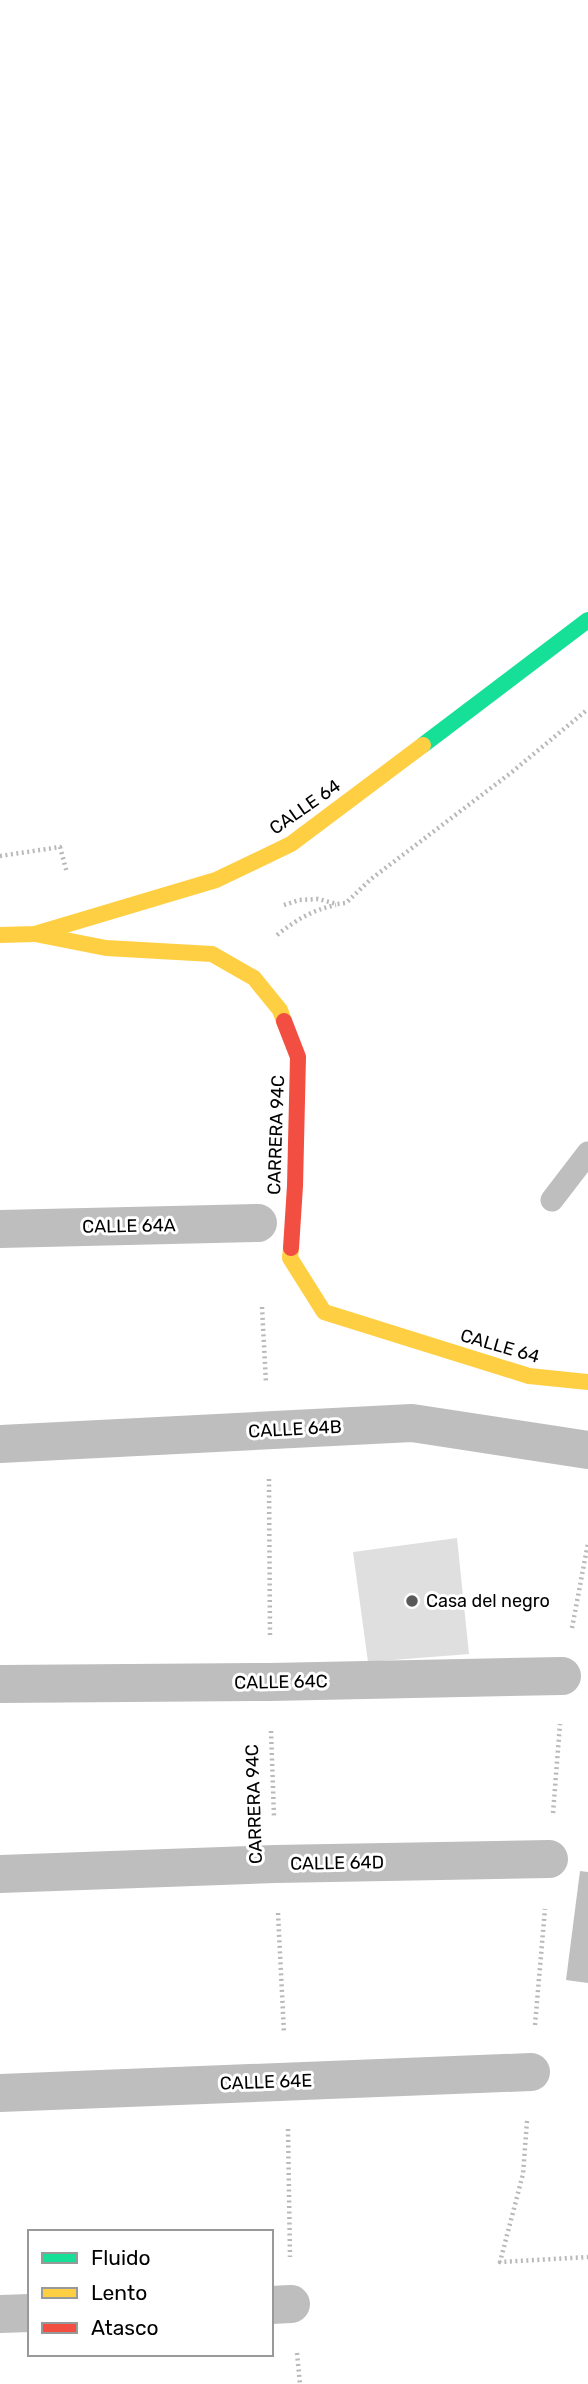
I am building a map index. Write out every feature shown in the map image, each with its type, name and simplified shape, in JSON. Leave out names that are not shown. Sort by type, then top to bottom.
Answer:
[{"type":"street","name":"CALLE 64","points":[[0,935],[35,934],[216,880],[291,844],[588,620]]},
{"type":"street","name":"CARRERA 94C","points":[[35,934],[106,948],[212,954],[254,978],[281,1010],[298,1057],[295,1186],[290,1258],[324,1312]]},
{"type":"street","name":"CALLE 64A","points":[[0,1229],[258,1223]]},
{"type":"street","name":"CALLE 64","points":[[324,1312],[529,1377],[588,1382]]},
{"type":"street","name":"CALLE 64B","points":[[0,1444],[412,1423],[588,1450]]},
{"type":"street","name":"CALLE 64C","points":[[0,1684],[562,1676]]},
{"type":"street","name":"CALLE 64D","points":[[0,1874],[275,1864],[549,1859]]},
{"type":"street","name":"CALLE 64E","points":[[0,2093],[531,2072]]},
{"type":"street","points":[[0,2314],[28,2313]]},
{"type":"lane","points":[[552,1200],[588,1153]]},
{"type":"path","points":[[275,937],[295,920],[315,909],[346,903],[371,879],[491,789],[588,709]]},
{"type":"path","points":[[0,856],[60,847],[68,878]]},
{"type":"path","points":[[281,906],[299,900],[318,899],[337,904]]},
{"type":"path","name":"CARRERA 94C","points":[[262,1306],[268,1431],[275,1864],[287,2081],[281,2304],[300,2384]]},
{"type":"path","points":[[500,2262],[588,2256]]},
{"type":"shaded area","points":[[580,1871],[588,1872],[588,1983],[566,1980]]},
{"type":"building","name":"Casa del negro","points":[[457,1538],[469,1654],[368,1662],[353,1552]]},
{"type":"traffic: fast","points":[[423,745],[588,620]]},
{"type":"traffic: slow","points":[[0,935],[35,934],[216,880],[291,844],[423,745]]},
{"type":"traffic: slow","points":[[35,934],[106,948],[212,954],[254,978],[280,1010],[284,1021]]},
{"type":"traffic: slow","points":[[291,1248],[290,1258],[324,1312],[529,1376],[588,1382]]},
{"type":"traffic: jam","points":[[284,1021],[298,1057],[291,1248]]},
{"type":"place","name":"Casa del negro","points":[[412,1601]]}]
